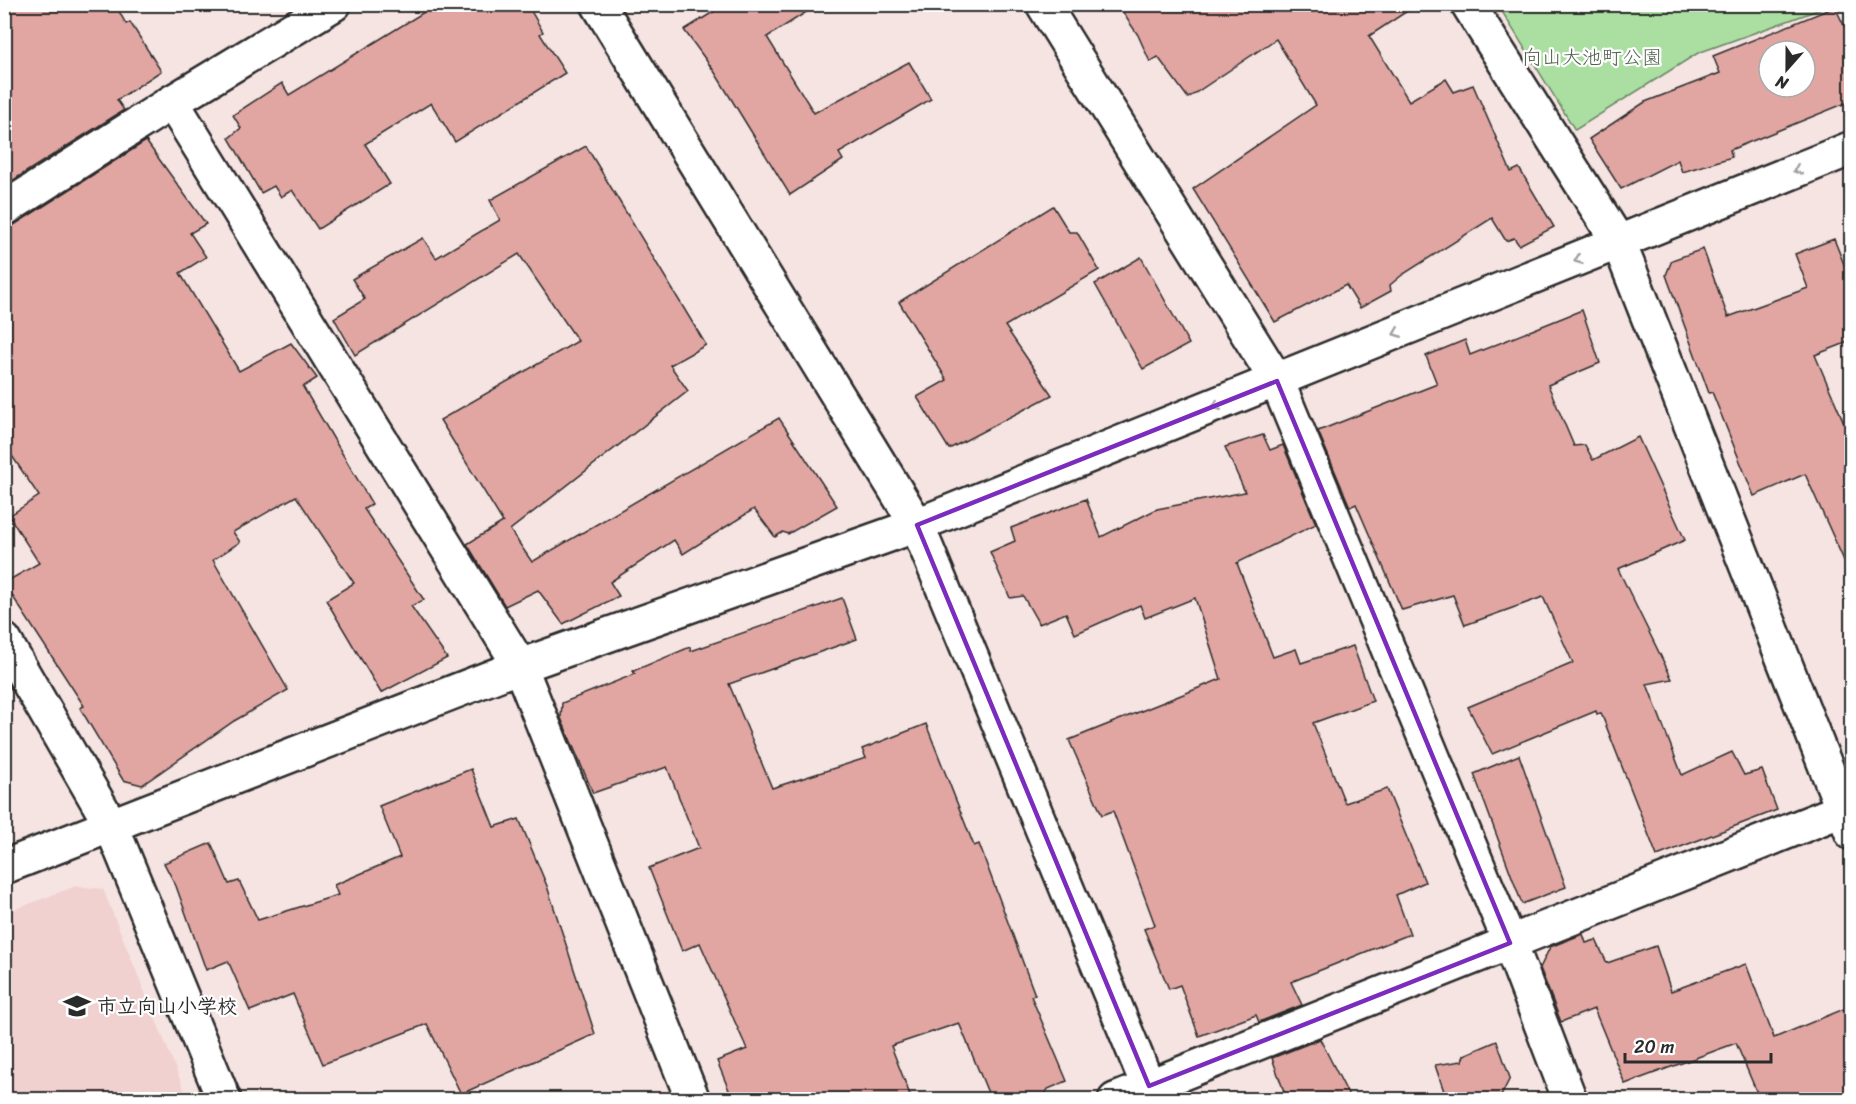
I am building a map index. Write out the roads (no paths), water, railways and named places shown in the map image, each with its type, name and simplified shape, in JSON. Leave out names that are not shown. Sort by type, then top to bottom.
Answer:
[{"type":"street","points":[[4,209],[172,102],[334,4]]},
{"type":"street","points":[[598,4],[917,525],[1152,1093]]},
{"type":"street","points":[[1043,4],[1277,381],[1510,943],[1570,1100]]},
{"type":"street","points":[[1115,1100],[1152,1093],[1510,943],[1848,816],[1619,243],[1468,4]]},
{"type":"street","points":[[172,102],[520,666],[693,1100]]},
{"type":"street","points":[[4,867],[520,666],[917,525],[1851,148]]},
{"type":"street","points":[[4,640],[111,825],[224,1100]]},
{"type":"place","name":"市立向山小学校","points":[[77,1006]]},
{"type":"park label","name":"向山大池町公園","points":[[1592,57]]}]
